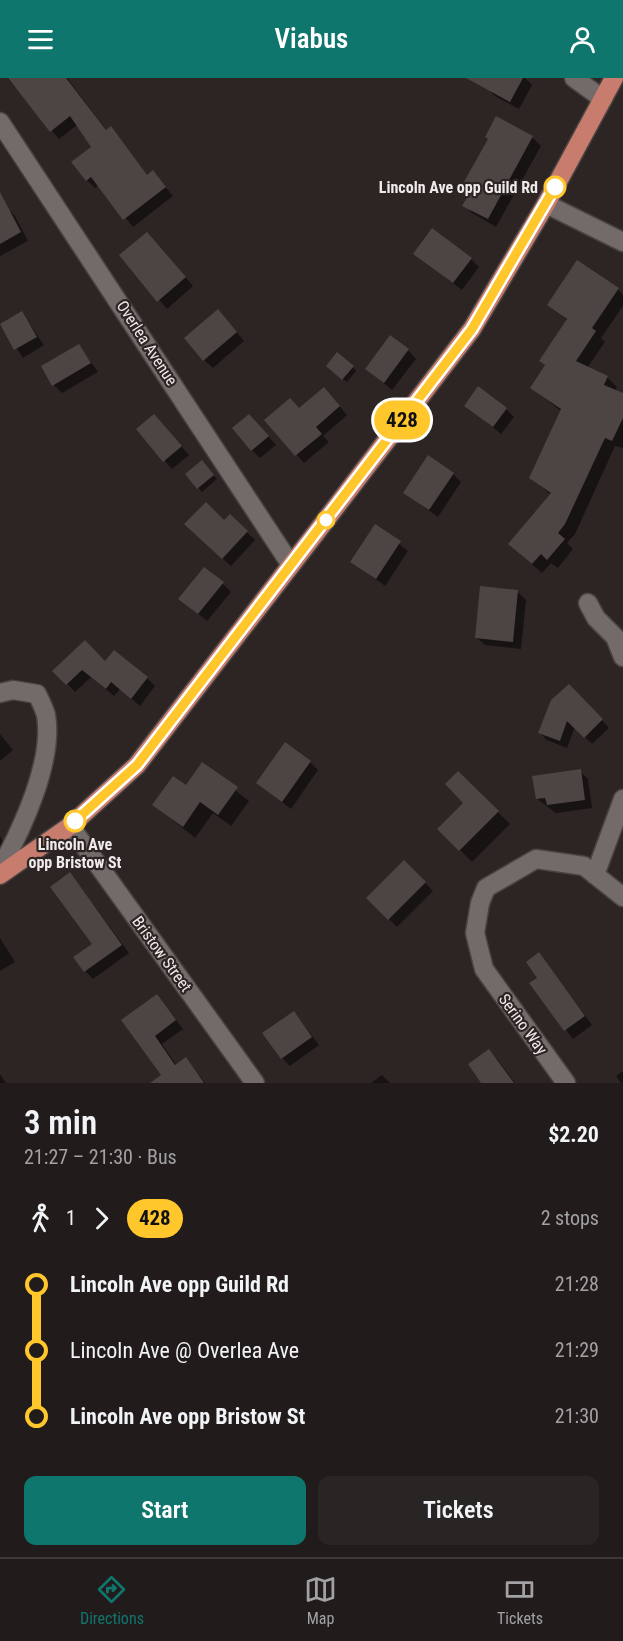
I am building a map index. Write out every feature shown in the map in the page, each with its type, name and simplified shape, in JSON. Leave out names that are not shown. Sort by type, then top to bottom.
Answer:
[{"type":"main road","points":[[0,875],[70,826],[137,765],[472,329],[546,204],[614,78]]},
{"type":"street","points":[[574,78],[603,99]]},
{"type":"street","name":"Overlea Avenue","points":[[0,122],[291,565]]},
{"type":"street","points":[[546,204],[623,242]]},
{"type":"street","points":[[588,603],[596,618],[615,637],[623,657]]},
{"type":"street","points":[[0,693],[13,690],[37,694],[45,712],[47,728],[45,753],[19,835],[0,869]]},
{"type":"street","points":[[623,799],[595,875],[623,897]]},
{"type":"street","name":"Bristow Street","points":[[70,826],[255,1083]]},
{"type":"street","name":"Serino Way","points":[[566,1083],[482,965],[475,933],[480,903],[486,888],[536,859],[584,866],[595,875]]},
{"type":"building","points":[[8,78],[66,78],[106,130],[111,126],[147,175],[153,170],[166,187],[123,220],[91,177],[86,181],[71,162],[91,147],[70,116],[50,132]]},
{"type":"building","points":[[466,78],[523,78],[510,102]]},
{"type":"building","points":[[496,116],[533,136],[488,219],[462,206],[469,194],[460,189],[488,139],[485,137]]},
{"type":"building","points":[[0,192],[21,232],[0,244]]},
{"type":"building","points":[[432,228],[472,258],[453,283],[413,254]]},
{"type":"building","points":[[147,232],[186,277],[157,302],[119,255]]},
{"type":"building","points":[[577,260],[619,288],[592,328],[596,331],[576,361],[608,376],[604,385],[623,393],[623,418],[612,441],[605,438],[565,524],[558,533],[565,539],[547,560],[541,554],[532,564],[508,544],[551,493],[529,478],[561,409],[530,388],[545,365],[539,361],[567,319],[547,305]]},
{"type":"building","points":[[218,309],[237,332],[203,361],[184,338]]},
{"type":"building","points":[[22,311],[37,337],[14,350],[0,324]]},
{"type":"building","points":[[390,335],[409,349],[384,383],[365,369]]},
{"type":"building","points":[[79,344],[91,363],[52,386],[41,366]]},
{"type":"building","points":[[337,352],[354,366],[342,380],[326,366]]},
{"type":"building","points":[[478,386],[507,408],[493,427],[464,406]]},
{"type":"building","points":[[324,387],[340,406],[316,427],[322,434],[295,456],[264,420],[290,398],[299,408]]},
{"type":"building","points":[[154,414],[182,446],[163,462],[136,429]]},
{"type":"building","points":[[249,414],[269,436],[251,451],[232,428]]},
{"type":"building","points":[[428,455],[454,473],[429,510],[403,493]]},
{"type":"building","points":[[202,460],[214,475],[197,489],[185,474]]},
{"type":"building","points":[[206,502],[224,520],[230,514],[248,531],[222,559],[184,524]]},
{"type":"building","points":[[375,524],[401,541],[376,579],[350,562]]},
{"type":"building","points":[[204,567],[224,582],[198,614],[178,599]]},
{"type":"building","points":[[480,586],[518,590],[513,642],[475,638]]},
{"type":"building","points":[[85,640],[105,661],[114,650],[148,677],[131,699],[111,682],[106,689],[82,670],[66,685],[52,671]]},
{"type":"building","points":[[569,684],[603,719],[584,738],[567,721],[560,741],[538,733],[551,700]]},
{"type":"building","points":[[285,742],[311,761],[282,802],[256,783]]},
{"type":"building","points":[[202,762],[238,787],[218,815],[200,802],[183,827],[152,805],[173,776],[186,785]]},
{"type":"building","points":[[581,769],[585,800],[547,805],[545,798],[536,799],[532,776]]},
{"type":"building","points":[[458,771],[499,811],[459,851],[437,829],[463,803],[445,784]]},
{"type":"building","points":[[404,860],[426,882],[388,920],[366,898]]},
{"type":"building","points":[[70,872],[122,945],[84,972],[73,957],[92,944],[50,887]]},
{"type":"building","points":[[539,952],[585,1016],[564,1031],[529,983],[537,978],[526,962]]},
{"type":"building","points":[[157,994],[176,1020],[155,1036],[175,1065],[186,1057],[204,1083],[150,1083],[161,1075],[121,1020]]},
{"type":"building","points":[[294,1011],[312,1037],[281,1059],[262,1033]]},
{"type":"building","points":[[489,1049],[514,1083],[481,1083],[468,1064]]},
{"type":"bus line","name":"428","points":[[75,821],[137,765],[472,329],[555,187]]},
{"type":"place","name":"Lincoln Ave opp Guild Rd","points":[[555,187]]},
{"type":"place","name":"Lincoln Ave opp Bristow St","points":[[75,821]]}]
